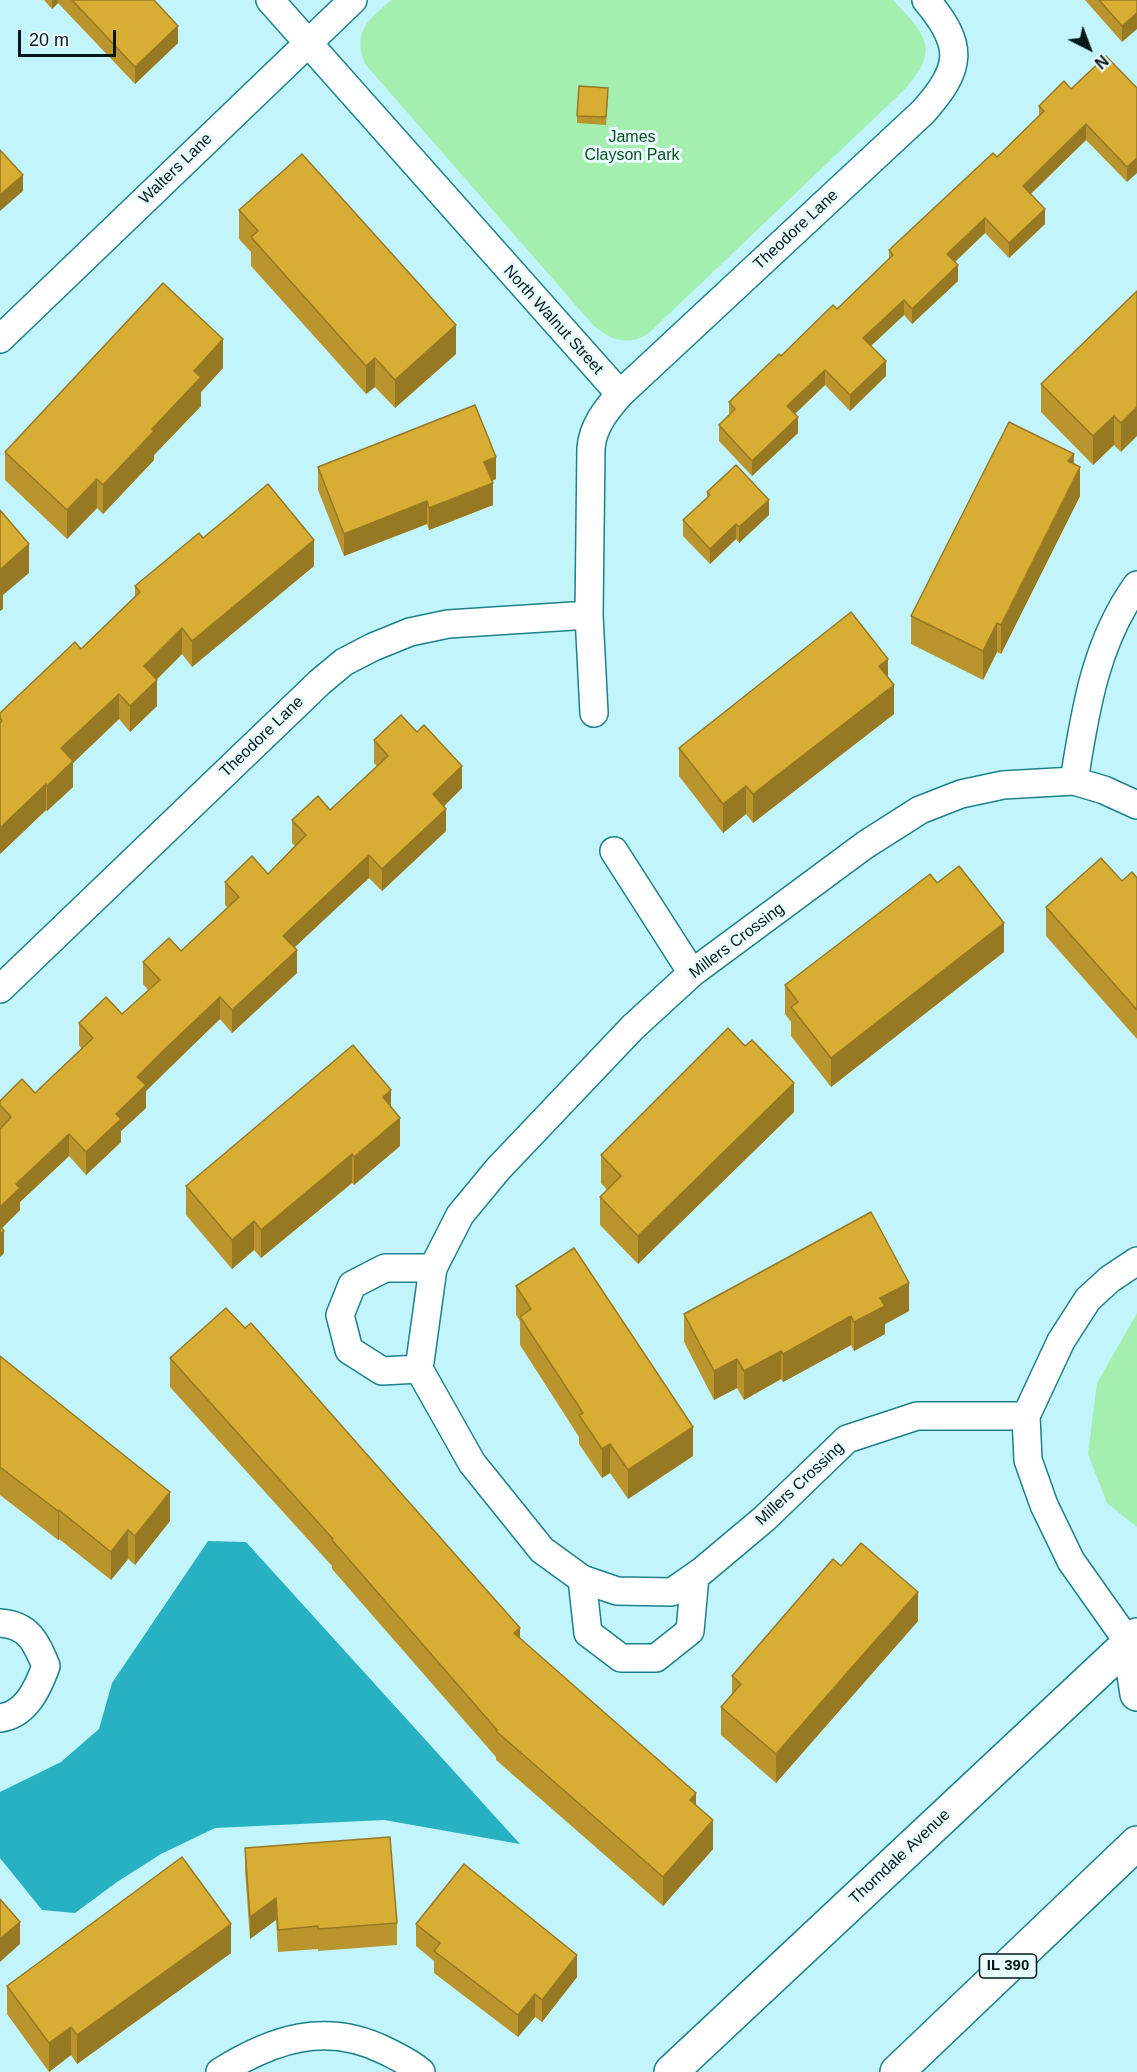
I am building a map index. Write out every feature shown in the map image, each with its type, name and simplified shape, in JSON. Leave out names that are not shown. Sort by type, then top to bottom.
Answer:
[{"type":"main road","points":[[1134,1642],[1137,1694]]},
{"type":"main road","name":"Thorndale Avenue","points":[[672,2072],[1134,1642]]},
{"type":"main road","name":"IL 390","points":[[897,2072],[1128,1852]]},
{"type":"street","name":"North Walnut Street","points":[[270,0],[620,394]]},
{"type":"street","name":"Walters Lane","points":[[0,339],[353,0]]},
{"type":"street","name":"Theodore Lane","points":[[620,394],[923,112],[947,82],[955,53],[948,28],[926,0]]},
{"type":"street","points":[[594,713],[589,615],[591,443],[605,412],[620,394]]},
{"type":"street","points":[[1074,781],[1092,682],[1113,628],[1137,585]]},
{"type":"street","name":"Theodore Lane","points":[[0,989],[303,698],[344,662],[410,632],[448,624],[589,615]]},
{"type":"street","name":"Millers Crossing","points":[[1026,1416],[916,1416],[847,1439],[764,1519],[672,1592],[616,1591],[582,1579],[542,1550],[471,1463],[419,1369],[433,1268],[460,1215],[498,1169],[633,1027],[692,973],[866,845],[920,810],[961,794],[1003,785],[1074,781],[1104,790],[1137,805]]},
{"type":"street","points":[[614,850],[692,973]]},
{"type":"street","points":[[1134,1642],[1071,1561],[1044,1505],[1028,1460],[1026,1416],[1061,1341],[1088,1299],[1110,1278],[1137,1261]]},
{"type":"street","points":[[419,1369],[382,1371],[349,1350],[340,1316],[352,1285],[385,1268],[433,1268]]},
{"type":"street","points":[[582,1579],[588,1633],[621,1659],[656,1658],[690,1631],[695,1576]]},
{"type":"street","points":[[0,1623],[14,1624],[35,1640],[46,1666],[37,1692],[12,1717],[0,1718]]},
{"type":"street","points":[[220,2072],[248,2055],[269,2046],[295,2038],[326,2034],[356,2039],[380,2048],[412,2064],[422,2072]]},
{"type":"green space","name":"James Clayson Park","points":[[391,0],[893,0],[921,33],[926,52],[916,76],[904,90],[650,332],[643,337],[628,341],[607,335],[593,325],[365,64],[361,53],[361,35],[375,14]]},
{"type":"green space","points":[[1137,1313],[1137,1527],[1107,1503],[1088,1454],[1097,1383]]},
{"type":"water","points":[[208,1541],[246,1542],[520,1844],[384,1820],[215,1828],[161,1854],[117,1882],[75,1913],[42,1910],[0,1858],[0,1792],[61,1762],[99,1729],[112,1683]]},
{"type":"building","points":[[72,0],[154,0],[178,26],[135,67]]},
{"type":"building","points":[[1099,0],[1137,0],[1137,13],[1122,26]]},
{"type":"building","points":[[1106,56],[1137,88],[1137,158],[1127,167],[1086,124],[1023,186],[1045,209],[1009,243],[985,218],[947,254],[958,265],[912,309],[904,300],[863,338],[886,361],[850,395],[825,370],[787,406],[798,417],[752,461],[719,425],[735,409],[729,402],[779,354],[781,356],[833,305],[837,309],[893,255],[889,250],[993,153],[997,157],[1044,111],[1039,106],[1064,81],[1071,89]]},
{"type":"building","points":[[579,86],[608,88],[606,117],[577,116]]},
{"type":"building","points":[[0,150],[23,175],[0,195]]},
{"type":"building","points":[[302,154],[456,325],[395,380],[375,358],[366,366],[251,237],[258,231],[239,210]]},
{"type":"building","points":[[163,283],[223,339],[194,371],[201,377],[152,429],[154,431],[103,485],[97,479],[67,510],[5,452]]},
{"type":"building","points":[[1137,291],[1137,407],[1121,423],[1114,416],[1093,436],[1041,384]]},
{"type":"building","points":[[475,405],[496,457],[484,462],[493,483],[429,508],[427,501],[344,534],[318,467]]},
{"type":"building","points":[[1009,422],[1074,454],[1068,461],[1080,467],[1001,625],[997,623],[983,651],[911,616]]},
{"type":"building","points":[[736,465],[769,500],[739,527],[736,524],[710,549],[683,520],[710,495],[707,492]]},
{"type":"building","points":[[268,484],[314,540],[192,641],[182,628],[144,666],[157,680],[130,706],[119,694],[61,748],[73,761],[0,828],[0,723],[2,721],[0,713],[75,642],[81,649],[140,592],[135,586],[199,533],[203,538]]},
{"type":"building","points":[[0,510],[29,544],[0,570]]},
{"type":"building","points":[[851,612],[888,659],[879,666],[894,685],[753,794],[746,786],[723,804],[679,748]]},
{"type":"building","points":[[401,715],[417,732],[424,725],[462,766],[433,794],[446,809],[382,869],[369,855],[283,936],[297,950],[232,1010],[220,997],[137,1077],[146,1085],[116,1114],[121,1119],[86,1152],[69,1134],[16,1184],[20,1188],[0,1207],[0,1129],[11,1117],[0,1105],[0,1101],[22,1079],[35,1093],[93,1038],[79,1023],[106,997],[122,1014],[160,980],[143,962],[169,938],[181,951],[239,897],[225,882],[252,856],[268,874],[306,835],[292,820],[318,796],[330,810],[388,756],[374,740]]},
{"type":"building","points":[[1101,858],[1122,881],[1132,872],[1137,878],[1137,1010],[1046,907]]},
{"type":"building","points":[[959,866],[1004,923],[831,1058],[791,1007],[798,1002],[785,985],[930,874],[937,883]]},
{"type":"building","points":[[728,1028],[745,1046],[752,1040],[794,1083],[638,1236],[600,1197],[621,1176],[601,1155]]},
{"type":"building","points":[[353,1045],[391,1090],[383,1097],[400,1118],[354,1157],[352,1154],[261,1230],[254,1221],[232,1240],[186,1186]]},
{"type":"building","points":[[871,1212],[909,1283],[880,1298],[885,1306],[854,1322],[851,1316],[783,1354],[781,1351],[744,1371],[737,1359],[714,1371],[684,1314]]},
{"type":"building","points":[[574,1248],[693,1427],[628,1470],[610,1444],[602,1449],[579,1415],[583,1413],[520,1317],[531,1309],[516,1286]]},
{"type":"building","points":[[226,1308],[245,1328],[251,1323],[520,1628],[514,1633],[696,1793],[690,1800],[713,1820],[663,1877],[496,1731],[333,1539],[170,1358]]},
{"type":"building","points":[[0,1356],[170,1492],[135,1536],[128,1530],[111,1552],[0,1467]]},
{"type":"building","points":[[861,1543],[918,1592],[776,1754],[721,1707],[741,1684],[732,1676],[833,1559],[841,1566]]},
{"type":"building","points":[[390,1837],[397,1923],[278,1930],[276,1898],[250,1917],[245,1848]]},
{"type":"building","points":[[182,1857],[231,1924],[77,2035],[71,2027],[49,2043],[7,1986]]},
{"type":"building","points":[[464,1864],[577,1955],[542,2000],[535,1994],[518,2015],[434,1951],[440,1943],[416,1924]]},
{"type":"building","points":[[0,1899],[20,1922],[0,1939]]}]
